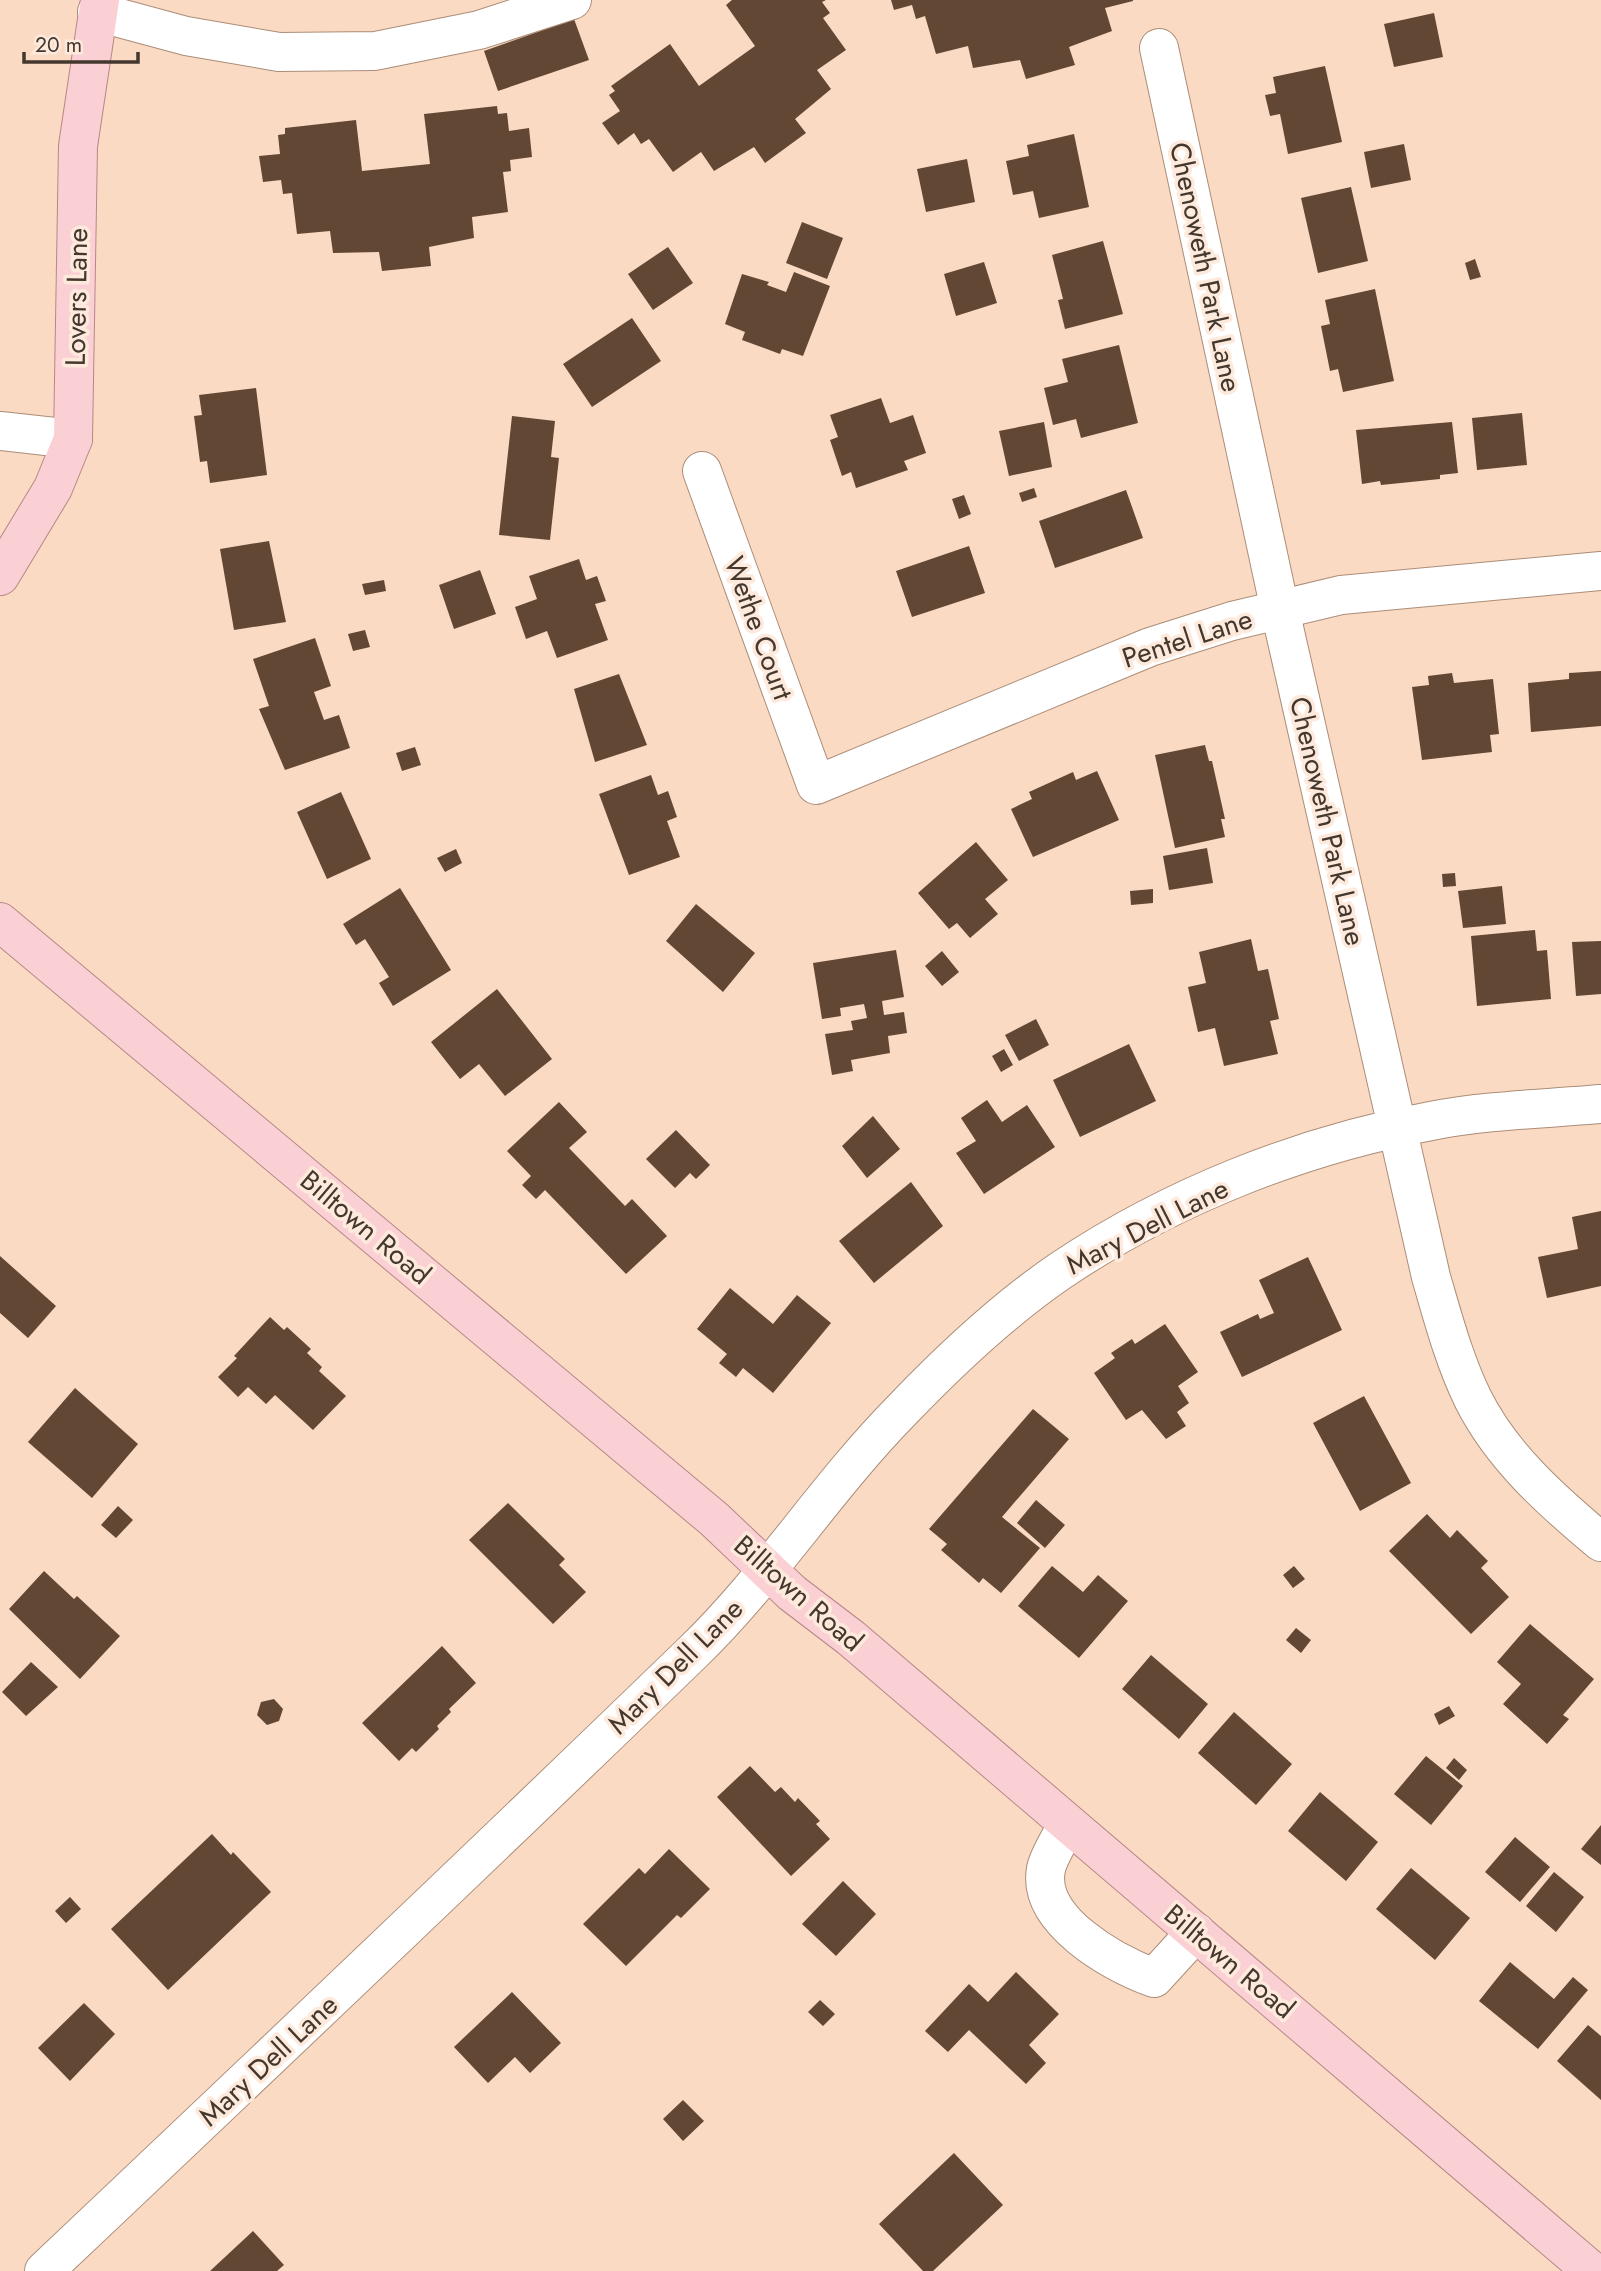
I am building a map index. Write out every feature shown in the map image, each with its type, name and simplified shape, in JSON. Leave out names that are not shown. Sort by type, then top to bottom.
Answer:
[{"type":"main road","name":"Lovers Lane","points":[[0,576],[53,488],[72,439],[78,146],[98,6]]},
{"type":"main road","name":"Billtown Road","points":[[0,922],[714,1519],[767,1569],[1196,1931],[1592,2271]]},
{"type":"street","points":[[98,6],[186,36],[279,52],[375,51],[479,30],[559,2]]},
{"type":"street","name":"Chenoweth Park Lane","points":[[1159,48],[1280,610],[1431,1277],[1457,1361],[1474,1400],[1521,1468],[1601,1542]]},
{"type":"street","points":[[0,431],[72,439]]},
{"type":"street","name":"Wethe Court","points":[[702,471],[817,786]]},
{"type":"street","name":"Pentel Lane","points":[[817,786],[1150,648],[1232,621],[1340,596],[1590,573]]},
{"type":"street","name":"Mary Dell Lane","points":[[44,2271],[427,1910],[703,1642],[767,1569],[823,1497],[901,1411],[987,1328],[1057,1273],[1115,1237],[1198,1195],[1317,1149],[1433,1120],[1601,1104]]},
{"type":"street","points":[[1068,1825],[1046,1869],[1049,1899],[1078,1936],[1119,1965],[1154,1978],[1196,1931]]},
{"type":"building","points":[[732,0],[826,0],[822,2],[830,13],[823,18],[846,50],[817,70],[831,89],[795,119],[806,133],[765,163],[754,147],[714,171],[701,152],[673,172],[649,139],[641,144],[634,133],[618,145],[602,123],[620,111],[609,95],[615,91],[611,86],[670,44],[699,86],[755,46],[726,5]]},
{"type":"building","points":[[891,0],[1133,1],[1105,8],[1112,31],[1069,47],[1075,65],[1026,79],[1020,60],[973,68],[968,46],[936,54],[925,16],[916,19],[912,5],[894,10]]},
{"type":"building","points":[[1434,13],[1443,57],[1394,67],[1384,24]]},
{"type":"building","points":[[574,19],[589,60],[498,91],[484,51]]},
{"type":"building","points":[[1325,66],[1342,142],[1288,154],[1280,114],[1270,116],[1265,95],[1276,93],[1273,77]]},
{"type":"building","points":[[497,106],[498,114],[507,113],[509,131],[529,128],[532,157],[510,160],[511,171],[503,172],[508,212],[472,217],[474,238],[429,247],[431,266],[382,271],[379,252],[333,253],[330,231],[297,234],[292,193],[283,194],[281,180],[263,182],[259,156],[280,154],[278,135],[285,134],[285,128],[356,120],[362,171],[430,164],[424,114]]},
{"type":"building","points":[[1074,134],[1089,207],[1039,218],[1033,191],[1013,195],[1006,161],[1029,156],[1027,145]]},
{"type":"building","points":[[1404,144],[1411,180],[1371,188],[1364,152]]},
{"type":"building","points":[[967,159],[975,202],[926,212],[917,169]]},
{"type":"building","points":[[1351,187],[1368,261],[1318,273],[1301,198]]},
{"type":"building","points":[[802,222],[843,238],[827,279],[786,263]]},
{"type":"building","points":[[1103,241],[1123,314],[1065,329],[1058,300],[1063,299],[1052,255]]},
{"type":"building","points":[[668,247],[693,283],[653,310],[628,274]]},
{"type":"building","points":[[1475,259],[1481,277],[1470,280],[1465,263]]},
{"type":"building","points":[[984,262],[997,303],[956,316],[944,274]]},
{"type":"building","points":[[794,272],[830,286],[803,356],[782,349],[780,354],[742,340],[745,332],[725,324],[742,274],[769,282],[767,285],[786,292]]},
{"type":"building","points":[[1375,289],[1394,381],[1343,392],[1338,369],[1330,371],[1321,326],[1330,324],[1325,300]]},
{"type":"building","points":[[632,318],[661,361],[592,407],[563,364]]},
{"type":"building","points":[[1119,345],[1138,423],[1081,438],[1076,419],[1053,425],[1044,388],[1068,382],[1062,359]]},
{"type":"building","points":[[256,388],[267,475],[210,483],[207,461],[200,462],[194,416],[202,415],[199,395]]},
{"type":"building","points":[[881,398],[890,423],[913,415],[926,453],[904,461],[908,470],[856,488],[851,472],[842,476],[830,440],[838,437],[830,415]]},
{"type":"building","points":[[1522,413],[1527,465],[1477,470],[1472,418]]},
{"type":"building","points":[[512,416],[555,421],[551,457],[559,458],[550,540],[499,535]]},
{"type":"building","points":[[1044,422],[1052,467],[1009,476],[999,431]]},
{"type":"building","points":[[1452,422],[1458,473],[1440,475],[1440,479],[1381,485],[1380,481],[1362,484],[1356,430]]},
{"type":"building","points":[[1034,488],[1037,497],[1022,502],[1019,493]]},
{"type":"building","points":[[1126,490],[1143,538],[1055,568],[1039,521]]},
{"type":"building","points":[[964,495],[971,514],[959,519],[952,499]]},
{"type":"building","points":[[269,541],[286,622],[234,630],[220,549]]},
{"type":"building","points":[[969,546],[985,593],[912,617],[896,571]]},
{"type":"building","points":[[579,559],[586,580],[597,576],[606,601],[595,604],[608,640],[557,658],[547,631],[526,639],[515,607],[537,599],[529,576]]},
{"type":"building","points":[[480,570],[496,614],[454,629],[439,585]]},
{"type":"building","points":[[384,580],[386,591],[365,595],[362,584]]},
{"type":"building","points":[[365,630],[370,647],[353,651],[348,634]]},
{"type":"building","points":[[315,638],[331,686],[314,692],[324,720],[339,715],[350,748],[285,770],[259,709],[269,706],[253,659]]},
{"type":"building","points":[[1601,671],[1601,726],[1531,732],[1528,683],[1569,679],[1569,673]]},
{"type":"building","points":[[1452,673],[1454,683],[1493,679],[1499,734],[1490,735],[1492,752],[1422,760],[1412,687],[1429,685],[1428,676]]},
{"type":"building","points":[[619,674],[647,745],[595,762],[574,689]]},
{"type":"building","points":[[1205,745],[1209,761],[1212,761],[1225,819],[1221,819],[1225,837],[1175,848],[1155,755]]},
{"type":"building","points":[[415,747],[421,765],[402,771],[396,753]]},
{"type":"building","points":[[1097,771],[1119,820],[1033,857],[1011,809],[1032,799],[1029,792],[1073,772],[1076,780]]},
{"type":"building","points":[[651,775],[658,795],[668,791],[677,817],[667,821],[680,857],[629,875],[599,794]]},
{"type":"building","points":[[341,792],[371,859],[327,879],[297,812]]},
{"type":"building","points":[[976,842],[1008,880],[985,899],[998,914],[970,938],[957,923],[949,929],[918,893]]},
{"type":"building","points":[[1207,848],[1213,883],[1169,890],[1163,856]]},
{"type":"building","points":[[456,849],[462,863],[445,872],[437,858]]},
{"type":"building","points":[[1455,873],[1456,886],[1443,887],[1442,874]]},
{"type":"building","points":[[1502,886],[1506,924],[1463,928],[1458,891]]},
{"type":"building","points":[[400,888],[451,970],[393,1006],[379,983],[389,977],[365,939],[356,945],[343,924]]},
{"type":"building","points":[[1153,889],[1153,903],[1131,905],[1130,891]]},
{"type":"building","points":[[696,904],[755,953],[723,992],[666,941]]},
{"type":"building","points":[[1535,930],[1537,951],[1547,950],[1551,999],[1477,1006],[1471,936]]},
{"type":"building","points":[[1251,939],[1258,971],[1268,969],[1279,1019],[1270,1021],[1278,1054],[1224,1066],[1215,1028],[1198,1032],[1188,987],[1206,983],[1199,952]]},
{"type":"building","points":[[1601,941],[1601,994],[1576,996],[1572,942]]},
{"type":"building","points":[[896,950],[904,997],[882,1001],[884,1015],[904,1012],[907,1033],[888,1036],[890,1053],[851,1060],[853,1071],[832,1075],[825,1034],[853,1030],[851,1021],[867,1018],[864,1004],[840,1008],[841,1016],[822,1019],[813,963]]},
{"type":"building","points":[[942,951],[959,972],[942,986],[925,966]]},
{"type":"building","points":[[497,989],[552,1059],[505,1096],[479,1064],[460,1079],[431,1042]]},
{"type":"building","points":[[1036,1019],[1049,1045],[1019,1061],[1005,1035]]},
{"type":"building","points":[[1129,1044],[1156,1101],[1080,1137],[1053,1080]]},
{"type":"building","points":[[1004,1049],[1013,1065],[1001,1072],[992,1056]]},
{"type":"building","points":[[987,1100],[1002,1122],[1027,1105],[1055,1147],[984,1194],[956,1153],[976,1141],[961,1118]]},
{"type":"building","points":[[559,1102],[587,1132],[569,1148],[625,1206],[632,1199],[667,1236],[626,1274],[545,1190],[536,1199],[522,1185],[531,1176],[507,1151]]},
{"type":"building","points":[[873,1116],[900,1149],[867,1178],[842,1146]]},
{"type":"building","points":[[676,1130],[710,1165],[696,1179],[690,1173],[675,1188],[646,1159]]},
{"type":"building","points":[[911,1182],[943,1226],[874,1283],[839,1241]]},
{"type":"building","points":[[1601,1211],[1601,1286],[1547,1298],[1538,1257],[1578,1249],[1572,1217]]},
{"type":"building","points":[[0,1256],[56,1306],[28,1338],[0,1313]]},
{"type":"building","points":[[1308,1257],[1342,1330],[1242,1377],[1220,1332],[1258,1314],[1260,1319],[1274,1313],[1259,1280]]},
{"type":"building","points":[[730,1288],[773,1324],[797,1295],[831,1323],[773,1393],[743,1368],[736,1377],[719,1363],[727,1354],[697,1329]]},
{"type":"building","points":[[270,1317],[284,1330],[287,1327],[311,1349],[307,1353],[322,1367],[319,1371],[346,1396],[313,1430],[275,1395],[266,1404],[248,1387],[238,1397],[218,1377]]},
{"type":"building","points":[[1165,1324],[1198,1372],[1178,1386],[1189,1403],[1177,1412],[1186,1426],[1166,1439],[1142,1410],[1126,1420],[1094,1373],[1115,1358],[1111,1353],[1132,1339],[1135,1344]]},
{"type":"building","points":[[75,1388],[138,1444],[92,1498],[28,1442]]},
{"type":"building","points":[[1364,1396],[1411,1483],[1360,1511],[1313,1423]]},
{"type":"building","points":[[1033,1409],[1069,1439],[1002,1517],[1040,1548],[1001,1593],[983,1578],[979,1583],[941,1550],[947,1544],[929,1529]]},
{"type":"building","points":[[1036,1500],[1065,1525],[1045,1548],[1017,1523]]},
{"type":"building","points":[[508,1503],[565,1559],[559,1565],[586,1592],[553,1624],[469,1540]]},
{"type":"building","points":[[118,1506],[133,1520],[116,1538],[101,1525]]},
{"type":"building","points":[[1427,1514],[1450,1538],[1457,1530],[1488,1561],[1481,1568],[1509,1597],[1471,1634],[1389,1551]]},
{"type":"building","points":[[1052,1566],[1083,1592],[1098,1575],[1128,1601],[1079,1658],[1018,1606]]},
{"type":"building","points":[[1294,1566],[1305,1579],[1293,1588],[1283,1575]]},
{"type":"building","points":[[44,1571],[74,1599],[77,1596],[120,1636],[80,1679],[9,1609]]},
{"type":"building","points":[[1530,1624],[1594,1679],[1563,1715],[1569,1719],[1547,1744],[1503,1704],[1521,1684],[1497,1662]]},
{"type":"building","points":[[1296,1628],[1311,1640],[1301,1653],[1286,1640]]},
{"type":"building","points":[[442,1646],[476,1683],[449,1709],[451,1712],[437,1726],[439,1729],[416,1752],[412,1748],[399,1761],[362,1723]]},
{"type":"building","points":[[1151,1655],[1208,1704],[1179,1739],[1122,1689]]},
{"type":"building","points":[[31,1662],[58,1687],[26,1716],[2,1692]]},
{"type":"building","points":[[274,1699],[283,1709],[279,1721],[267,1725],[257,1715],[261,1702]]},
{"type":"building","points":[[1449,1706],[1455,1716],[1439,1725],[1434,1714]]},
{"type":"building","points":[[1234,1712],[1292,1764],[1256,1805],[1198,1753]]},
{"type":"building","points":[[1426,1756],[1463,1786],[1431,1825],[1394,1794]]},
{"type":"building","points":[[1454,1758],[1467,1770],[1459,1780],[1446,1768]]},
{"type":"building","points":[[750,1766],[775,1792],[781,1787],[795,1802],[798,1798],[820,1821],[816,1824],[830,1839],[791,1876],[717,1797]]},
{"type":"building","points":[[1320,1792],[1378,1842],[1346,1881],[1288,1831]]},
{"type":"building","points":[[1601,1825],[1601,1865],[1581,1849]]},
{"type":"building","points":[[212,1834],[271,1892],[168,1990],[111,1929]]},
{"type":"building","points":[[1515,1837],[1550,1867],[1520,1902],[1485,1872]]},
{"type":"building","points":[[669,1849],[710,1889],[681,1918],[677,1915],[626,1966],[583,1924],[639,1868],[645,1874]]},
{"type":"building","points":[[1411,1868],[1470,1918],[1435,1960],[1376,1909]]},
{"type":"building","points":[[1554,1872],[1584,1897],[1556,1932],[1526,1906]]},
{"type":"building","points":[[843,1881],[876,1914],[836,1956],[802,1924]]},
{"type":"building","points":[[70,1897],[81,1909],[66,1923],[55,1911]]},
{"type":"building","points":[[1510,1962],[1554,1999],[1573,1977],[1588,1990],[1538,2049],[1479,2001]]},
{"type":"building","points":[[1016,1972],[1059,2014],[1029,2045],[1046,2063],[1026,2084],[969,2030],[948,2052],[925,2031],[969,1984],[988,2002]]},
{"type":"building","points":[[512,1992],[561,2043],[530,2073],[515,2057],[488,2083],[454,2047]]},
{"type":"building","points":[[820,2000],[835,2014],[823,2026],[808,2012]]},
{"type":"building","points":[[84,2003],[115,2034],[70,2081],[38,2048]]},
{"type":"building","points":[[1588,2025],[1601,2036],[1601,2100],[1557,2061]]},
{"type":"building","points":[[683,2100],[704,2121],[683,2141],[663,2119]]},
{"type":"building","points":[[954,2153],[1003,2205],[933,2271],[923,2271],[879,2224]]},
{"type":"building","points":[[253,2231],[284,2265],[277,2271],[210,2271]]}]
